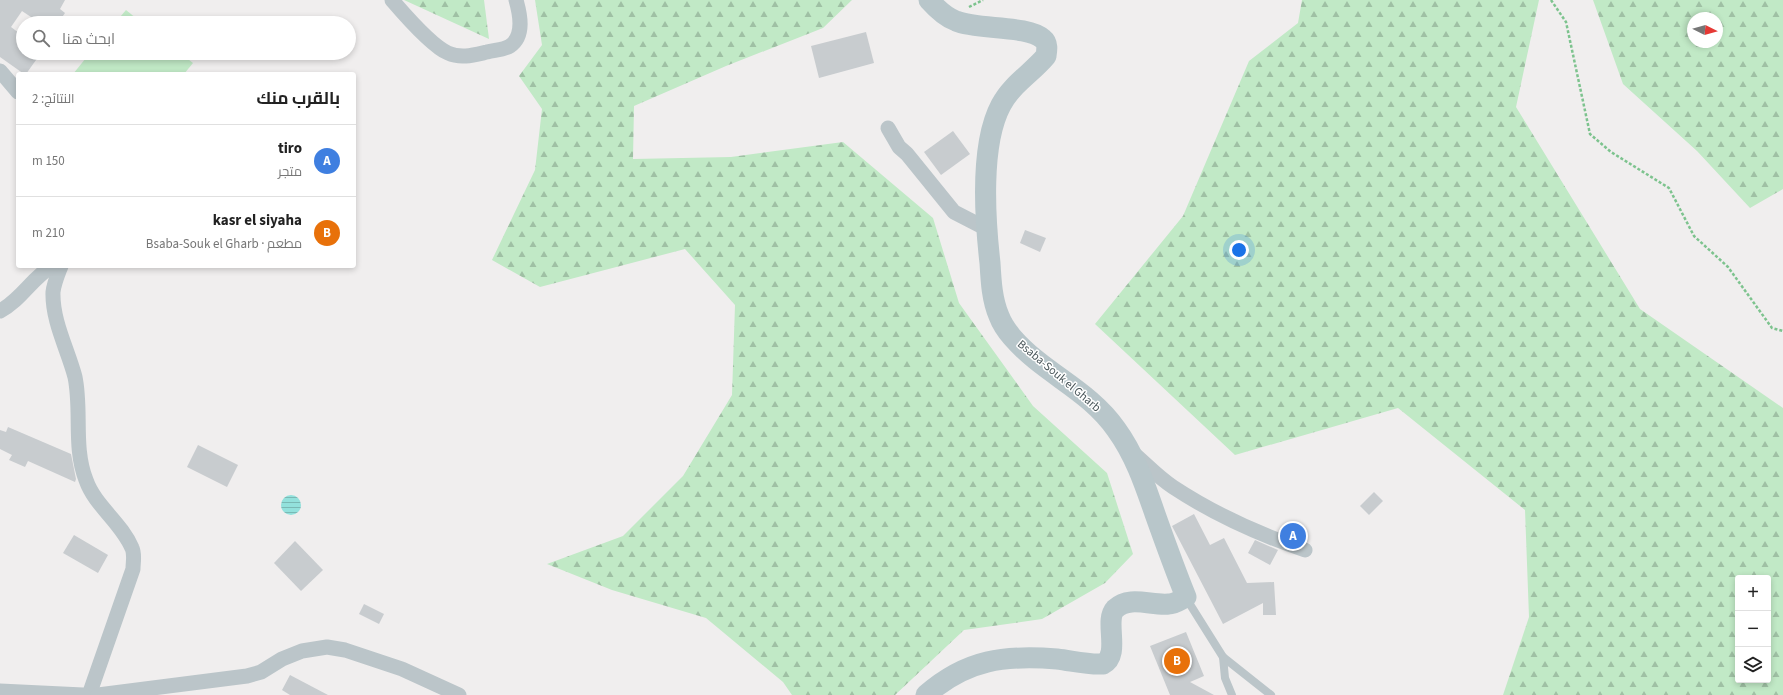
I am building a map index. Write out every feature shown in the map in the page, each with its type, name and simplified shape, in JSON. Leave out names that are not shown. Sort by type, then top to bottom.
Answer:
[{"type":"street","points":[[392,0],[410,20],[440,48],[448,53],[459,56],[474,56],[510,46],[517,39],[521,28],[516,0]]},
{"type":"street","name":"Bsaba-Souk el Gharb","points":[[929,0],[937,9],[956,21],[985,27],[1030,32],[1043,39],[1046,44],[1046,56],[1007,95],[995,118],[991,133],[988,152],[986,208],[995,301],[999,316],[1005,328],[1030,355],[1049,371],[1093,401],[1116,428],[1131,452],[1138,467],[1186,598]]},
{"type":"street","points":[[0,71],[16,90]]},
{"type":"street","points":[[888,128],[899,147],[907,154],[954,212],[987,229]]},
{"type":"street","points":[[0,311],[14,302],[39,275],[49,268]]},
{"type":"street","points":[[60,268],[53,291],[54,302],[58,322],[75,378],[79,450],[85,479],[91,492],[116,523],[132,548],[134,557],[132,569],[89,695]]},
{"type":"street","points":[[1131,452],[1172,486],[1224,518],[1267,537],[1305,550]]},
{"type":"street","points":[[926,695],[951,675],[985,661],[1026,658],[1103,664],[1109,657],[1111,650],[1112,614],[1116,609],[1129,602],[1170,604],[1186,598]]},
{"type":"street","points":[[98,695],[247,676],[261,672],[282,659],[302,651],[327,647],[345,650],[402,670],[459,695]]},
{"type":"street","points":[[0,691],[82,695]]},
{"type":"lane","points":[[1186,598],[1223,657],[1271,695]]},
{"type":"lane","points":[[1223,657],[1225,678],[1232,695]]},
{"type":"path","points":[[1551,0],[1566,22],[1590,134],[1611,152],[1669,188],[1694,236],[1728,267],[1772,328],[1783,332]]},
{"type":"green space","points":[[404,0],[484,0],[489,39]]},
{"type":"green space","points":[[535,0],[852,0],[823,28],[726,66],[634,106],[633,159],[731,157],[843,142],[933,218],[959,303],[1033,406],[1107,473],[1133,554],[1105,583],[1042,619],[964,630],[895,695],[792,695],[783,682],[706,618],[612,590],[547,564],[623,536],[683,476],[732,395],[735,305],[685,249],[540,287],[492,260],[535,170],[542,109],[519,76],[542,45]]},
{"type":"green space","points":[[1302,0],[1539,0],[1516,107],[1640,309],[1783,408],[1783,695],[1503,695],[1529,617],[1525,510],[1398,408],[1235,455],[1095,324],[1183,216],[1249,61],[1298,23]]},
{"type":"green space","points":[[1593,0],[1783,0],[1783,189],[1750,208],[1697,151],[1623,84]]},
{"type":"green space","points":[[126,10],[133,16],[121,16]]},
{"type":"green space","points":[[84,60],[189,60],[193,63],[186,72],[75,72]]},
{"type":"water","points":[[291,495],[298,498],[301,505],[298,512],[291,515],[284,512],[281,505],[284,498]]},
{"type":"building","points":[[0,0],[65,0],[60,9],[65,13],[63,16],[30,16],[22,11],[19,16],[16,16],[16,20],[11,27],[16,31],[16,60],[36,60],[27,72],[21,72],[0,57]]},
{"type":"building","points":[[866,32],[874,63],[819,78],[811,46]]},
{"type":"building","points":[[953,131],[970,154],[941,175],[924,152]]},
{"type":"building","points":[[1025,230],[1046,238],[1040,252],[1020,243]]},
{"type":"building","points":[[8,427],[71,454],[76,479],[75,482],[28,461],[25,467],[9,460],[12,455],[0,449],[0,430],[6,432]]},
{"type":"building","points":[[198,445],[238,465],[227,487],[187,467]]},
{"type":"building","points":[[1374,492],[1383,501],[1369,515],[1360,506]]},
{"type":"building","points":[[1194,514],[1210,545],[1224,538],[1247,583],[1274,582],[1276,615],[1263,615],[1263,603],[1223,624],[1172,526]]},
{"type":"building","points":[[74,535],[108,555],[98,573],[63,553]]},
{"type":"building","points":[[1255,540],[1278,550],[1270,565],[1248,553]]},
{"type":"building","points":[[295,541],[323,570],[301,591],[274,563]]},
{"type":"building","points":[[364,604],[384,614],[379,624],[359,614]]},
{"type":"building","points":[[1186,632],[1204,676],[1190,682],[1214,695],[1170,695],[1150,646]]},
{"type":"building","points":[[290,675],[328,695],[290,695],[282,690]]},
{"type":"place","name":"tiro","points":[[1293,536]]},
{"type":"place","name":"kasr el siyaha","points":[[1177,661]]}]
